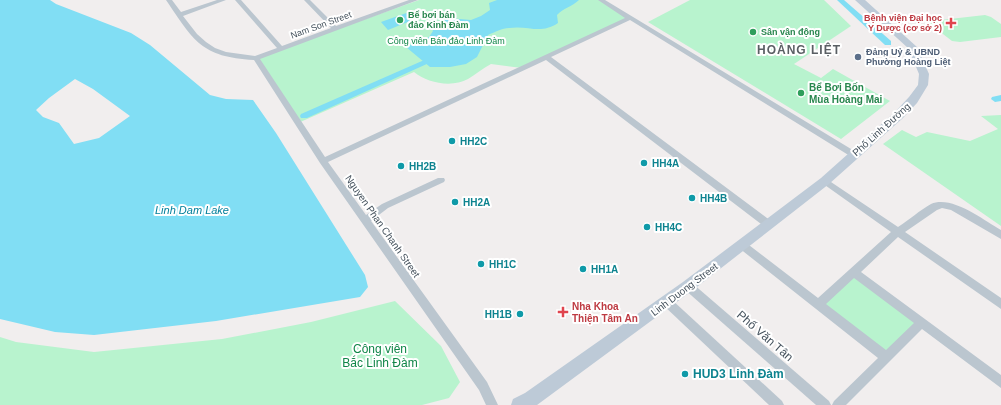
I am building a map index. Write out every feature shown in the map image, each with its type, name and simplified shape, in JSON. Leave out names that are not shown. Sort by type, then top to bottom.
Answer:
[{"type":"street","points":[[169,0],[194,37],[204,46],[231,56],[256,58]]},
{"type":"street","points":[[179,15],[223,0]]},
{"type":"street","points":[[238,0],[281,49]]},
{"type":"street","points":[[308,0],[335,30]]},
{"type":"street","name":"Nam Son Street","points":[[256,58],[415,0]]},
{"type":"street","points":[[601,0],[853,154]]},
{"type":"street","name":"Phố Linh Đường","points":[[825,181],[853,154],[899,115],[913,100],[923,86],[924,74],[912,47],[860,0]]},
{"type":"street","points":[[323,161],[630,18]]},
{"type":"street","points":[[546,57],[768,224]]},
{"type":"street","name":"Nguyen Phan Chanh Street","points":[[256,58],[323,161],[483,386],[492,405]]},
{"type":"street","points":[[365,220],[385,206],[441,180]]},
{"type":"street","points":[[825,181],[1001,304]]},
{"type":"street","name":"Linh Duong Street","points":[[519,405],[532,398],[576,368],[667,302],[825,181]]},
{"type":"street","points":[[819,304],[898,232],[934,207],[942,204],[953,207],[1001,235]]},
{"type":"street","points":[[742,244],[886,357]]},
{"type":"street","points":[[853,272],[1001,382]]},
{"type":"street","name":"Phố Văn Tân","points":[[688,286],[825,405]]},
{"type":"street","points":[[667,302],[773,404]]},
{"type":"street","points":[[838,405],[921,323]]},
{"type":"green space","name":"Công viên Bán đảo Linh Đàm","points":[[419,0],[601,0],[630,18],[522,68],[491,64],[462,82],[447,84],[426,79],[414,72],[298,123],[256,58]]},
{"type":"green space","points":[[690,0],[824,0],[851,26],[794,64],[821,78],[833,69],[890,101],[841,139],[648,22]]},
{"type":"green space","points":[[985,15],[1001,24],[1001,37],[960,42],[952,41],[930,24],[932,21]]},
{"type":"green space","points":[[1001,115],[1001,226],[883,144],[902,130],[916,137],[927,132],[970,141],[998,129],[981,116]]},
{"type":"green space","points":[[853,272],[921,323],[886,357],[819,304]]},
{"type":"green space","name":"Công viên Bắc Linh Đàm","points":[[395,301],[441,346],[460,382],[449,398],[422,405],[0,405],[0,337],[16,342],[94,352],[222,339],[311,322]]},
{"type":"water","name":"Linh Dam Lake","points":[[0,0],[50,0],[56,4],[131,33],[150,45],[210,95],[226,99],[253,100],[276,133],[365,275],[368,287],[360,297],[216,321],[94,335],[55,332],[0,319]],"holes":[[[75,79],[93,89],[130,116],[99,138],[74,144],[59,123],[43,117],[36,110],[49,98]]]},
{"type":"water","points":[[497,0],[579,0],[557,15],[558,23],[552,27],[540,29],[516,27],[506,28],[488,35],[477,57],[466,64],[450,67],[430,67],[406,47],[429,37],[433,31],[431,26],[448,18],[471,20],[490,10],[489,3]]},
{"type":"water","name":"Bể bơi bán đảo Kinh Đàm","points":[[412,11],[420,17],[388,30],[381,22]]},
{"type":"waterway","points":[[840,0],[888,43]]},
{"type":"waterway","points":[[304,116],[425,63]]},
{"type":"waterway","points":[[995,99],[1001,98]]},
{"type":"place","name":"Bể bơi bán đảo Kinh Đàm","points":[[400,20]]},
{"type":"place","name":"Bệnh viện Đại học Y Dược (cơ sở 2)","points":[[951,23]]},
{"type":"place","name":"Sân vận động","points":[[753,32]]},
{"type":"place","name":"Đảng Uỷ & UBND Phường Hoàng Liệt","points":[[858,57]]},
{"type":"place","name":"Bể Bơi Bốn Mùa Hoàng Mai","points":[[801,93]]},
{"type":"place","name":"HH2C","points":[[452,141]]},
{"type":"place","name":"HH4A","points":[[644,163]]},
{"type":"place","name":"HH2B","points":[[401,166]]},
{"type":"place","name":"HH4B","points":[[692,198]]},
{"type":"place","name":"HH2A","points":[[455,202]]},
{"type":"place","name":"HH4C","points":[[647,227]]},
{"type":"place","name":"HH1C","points":[[481,264]]},
{"type":"place","name":"HH1A","points":[[583,269]]},
{"type":"place","name":"Nha Khoa Thiện Tâm An","points":[[563,312]]},
{"type":"place","name":"HH1B","points":[[520,314]]},
{"type":"place","name":"HUD3 Linh Đàm","points":[[685,374]]},
{"type":"district","name":"HOÀNG LIỆT","points":[[799,50]]}]
